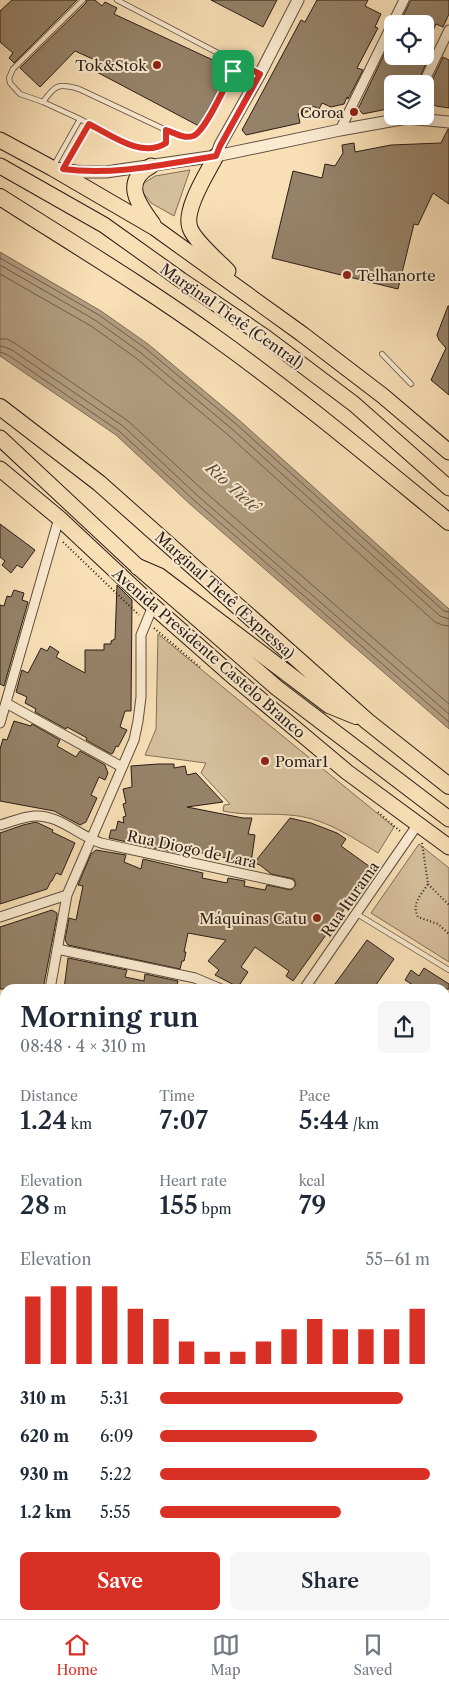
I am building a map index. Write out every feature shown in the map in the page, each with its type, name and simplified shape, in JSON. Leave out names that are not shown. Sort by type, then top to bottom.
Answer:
[{"type":"highway","points":[[3,141],[57,168],[155,228],[383,396],[449,452]]},
{"type":"highway","points":[[216,156],[190,210],[190,228],[200,242],[255,300]]},
{"type":"highway","name":"Marginal Tietê (Central)","points":[[0,166],[104,225],[265,337],[354,404],[449,488]]},
{"type":"highway","points":[[151,166],[145,169],[139,176],[135,184],[135,192],[141,207],[155,228]]},
{"type":"highway","points":[[0,197],[99,260],[215,338],[317,414],[449,522]]},
{"type":"highway","name":"Marginal Tietê (Expressa)","points":[[0,407],[98,482],[367,721],[449,786]]},
{"type":"highway","points":[[0,438],[138,567],[277,688],[449,819]]},
{"type":"highway","name":"Avenida Presidente Castelo Branco","points":[[0,469],[59,518],[153,606],[347,772],[449,847]]},
{"type":"highway","points":[[138,567],[159,576],[329,705],[367,721]]},
{"type":"street","points":[[216,156],[298,0]]},
{"type":"street","points":[[340,130],[404,0]]},
{"type":"street","points":[[427,75],[449,30]]},
{"type":"street","points":[[434,120],[449,122]]},
{"type":"street","points":[[57,168],[82,172],[106,172],[151,166],[216,156],[384,121]]},
{"type":"street","points":[[0,723],[59,518]]},
{"type":"street","points":[[51,984],[67,895],[134,740],[141,698],[141,635],[153,606]]},
{"type":"street","points":[[6,703],[122,767]]},
{"type":"street","name":"Rua Diogo de Lara","points":[[0,826],[27,817],[45,817],[55,820],[90,839],[110,845],[290,884]]},
{"type":"street","name":"Rua Iturama","points":[[308,984],[418,824]]},
{"type":"street","points":[[0,917],[67,895]]},
{"type":"street","points":[[57,949],[195,978],[209,984]]},
{"type":"lane","points":[[83,0],[13,69],[9,78],[10,83],[20,94],[80,119],[124,143],[144,149],[158,148],[166,143],[166,130]]},
{"type":"lane","points":[[117,0],[260,74]]},
{"type":"lane","points":[[43,102],[52,88],[70,86],[166,130],[184,137],[192,136],[199,133],[205,125],[236,62]]},
{"type":"lane","points":[[57,168],[80,119]]},
{"type":"lane","points":[[57,168],[89,124]]},
{"type":"lane","points":[[382,354],[410,384]]},
{"type":"lane","points":[[357,914],[449,970]]},
{"type":"path","points":[[418,824],[428,884],[449,905]]},
{"type":"path","points":[[428,884],[415,905],[415,911],[418,917],[438,924],[449,934]]},
{"type":"shaded area","points":[[190,170],[174,216],[151,203],[141,190],[144,183],[155,176]]},
{"type":"shaded area","points":[[158,634],[394,827],[378,853],[336,828],[313,819],[289,815],[223,811],[224,805],[230,804],[201,773],[206,763],[145,755],[156,729]]},
{"type":"shaded area","points":[[419,844],[449,868],[449,962],[371,913]]},
{"type":"water","name":"Rio Tietê","points":[[0,252],[101,311],[148,344],[239,420],[449,609],[449,729],[191,505],[116,435],[0,356]]},
{"type":"building","points":[[12,0],[77,0],[14,63],[9,58],[13,53],[0,42],[0,11]]},
{"type":"building","name":"Tok&Stok","points":[[87,0],[95,0],[102,6],[105,2],[117,8],[114,14],[230,68],[199,126],[91,69],[95,60],[75,51],[40,87],[20,68]]},
{"type":"building","points":[[211,0],[277,0],[263,27]]},
{"type":"building","points":[[317,0],[368,0],[365,6],[381,14],[375,27],[378,28],[357,68],[363,70],[348,99],[347,97],[344,104],[331,107],[322,103],[319,109],[313,106],[310,111],[298,114],[300,123],[246,135],[242,130],[301,20],[305,22]]},
{"type":"building","points":[[411,0],[449,0],[449,14],[443,27],[436,24],[434,28],[434,15],[404,15]]},
{"type":"building","points":[[384,55],[384,65],[425,65],[421,75],[384,75],[384,110],[363,114],[358,109]]},
{"type":"building","points":[[443,57],[449,60],[449,108],[434,105],[434,76]]},
{"type":"building","points":[[448,129],[449,204],[433,193],[418,225],[414,224],[398,289],[272,258],[293,171],[322,178],[325,164],[335,166],[343,153],[342,145],[354,143],[355,152],[391,145],[441,143]]},
{"type":"building","points":[[448,306],[449,395],[431,380],[446,348],[437,335]]},
{"type":"building","points":[[0,524],[35,550],[22,568],[17,565],[11,573],[2,565],[5,561],[0,557]]},
{"type":"building","points":[[117,585],[132,600],[131,711],[125,711],[120,727],[127,730],[118,747],[116,746],[111,754],[86,740],[87,738],[35,712],[36,709],[25,703],[27,697],[16,692],[22,670],[28,673],[41,648],[47,651],[50,646],[59,652],[56,657],[85,673],[85,650],[104,650],[104,644],[111,644],[111,641],[115,639]]},
{"type":"building","points":[[14,590],[24,593],[22,600],[28,602],[4,686],[0,684],[0,605],[4,606],[7,596],[11,597]]},
{"type":"building","points":[[14,721],[31,726],[32,724],[60,740],[57,746],[76,757],[80,751],[105,765],[108,773],[105,780],[99,777],[91,795],[97,798],[86,822],[80,825],[54,811],[0,801],[0,749],[3,739],[7,740]]},
{"type":"building","points":[[174,764],[174,768],[185,766],[187,775],[196,773],[223,802],[187,807],[243,818],[252,818],[248,834],[255,835],[251,863],[178,848],[177,853],[109,838],[111,830],[116,830],[118,821],[124,823],[123,817],[126,816],[123,804],[126,803],[123,789],[132,787],[131,766]]},
{"type":"building","points":[[290,818],[311,823],[337,833],[346,839],[341,846],[373,869],[293,981],[286,976],[289,971],[255,947],[241,967],[248,972],[240,984],[232,984],[215,975],[219,970],[208,961],[226,940],[188,933],[184,961],[182,961],[180,969],[68,945],[65,940],[69,918],[76,920],[83,886],[78,885],[91,854],[96,850],[126,855],[124,862],[141,869],[143,859],[203,873],[202,878],[227,883],[228,878],[245,881],[244,886],[265,890],[267,885],[291,890],[296,885],[294,879],[271,874],[260,865],[254,863]]},
{"type":"building","points":[[36,822],[75,843],[61,875],[56,873],[47,889],[0,904],[0,833]]},
{"type":"building","points":[[52,910],[57,913],[44,984],[0,984],[0,927]]},
{"type":"building","points":[[367,940],[394,959],[376,984],[335,984]]},
{"type":"building","points":[[68,958],[127,970],[125,977],[144,981],[145,974],[178,981],[177,984],[65,984]]},
{"type":"building","points":[[424,968],[449,984],[411,984],[405,980],[411,970],[419,976]]},
{"type":"place","name":"Tok&Stok","points":[[157,65]]},
{"type":"place","name":"Coroa","points":[[354,112]]},
{"type":"place","name":"Telhanorte","points":[[347,275]]},
{"type":"place","name":"Pomar1","points":[[265,761]]},
{"type":"place","name":"Máquinas Catu","points":[[317,918]]},
{"type":"route","points":[[236,62],[260,74],[216,156],[106,172],[82,172],[63,169],[89,124],[124,143],[144,149],[158,148],[166,143],[166,130],[184,137],[199,133],[233,71],[236,62]]}]
